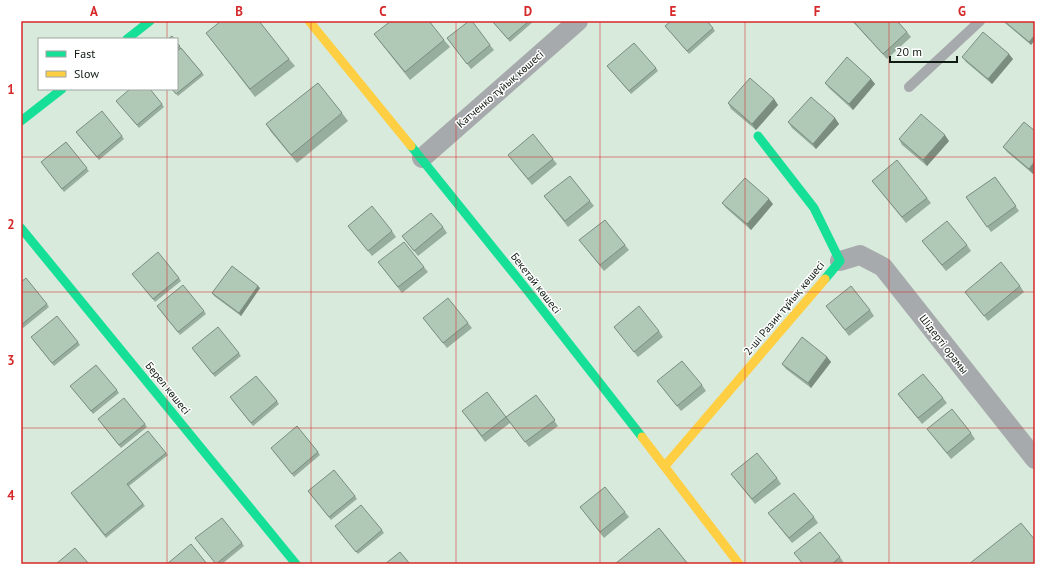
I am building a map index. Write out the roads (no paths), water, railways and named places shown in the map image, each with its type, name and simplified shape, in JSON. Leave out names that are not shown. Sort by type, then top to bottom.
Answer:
[{"type":"street","points":[[128,38],[150,21]]},
{"type":"street","name":"Бекетай көшесі","points":[[309,21],[422,158],[665,466],[739,564]]},
{"type":"street","name":"Катченко тұйық көшесі","points":[[422,158],[578,21]]},
{"type":"street","points":[[21,121],[61,90]]},
{"type":"street","name":"2-ші Разин тұйық көшесі","points":[[665,466],[840,261],[814,208],[758,136]]},
{"type":"street","name":"Берел көшесі","points":[[21,228],[296,564]]},
{"type":"street","name":"Шідерті орамы","points":[[840,261],[860,255],[883,267],[1035,459]]},
{"type":"lane","points":[[909,87],[980,21]]}]
